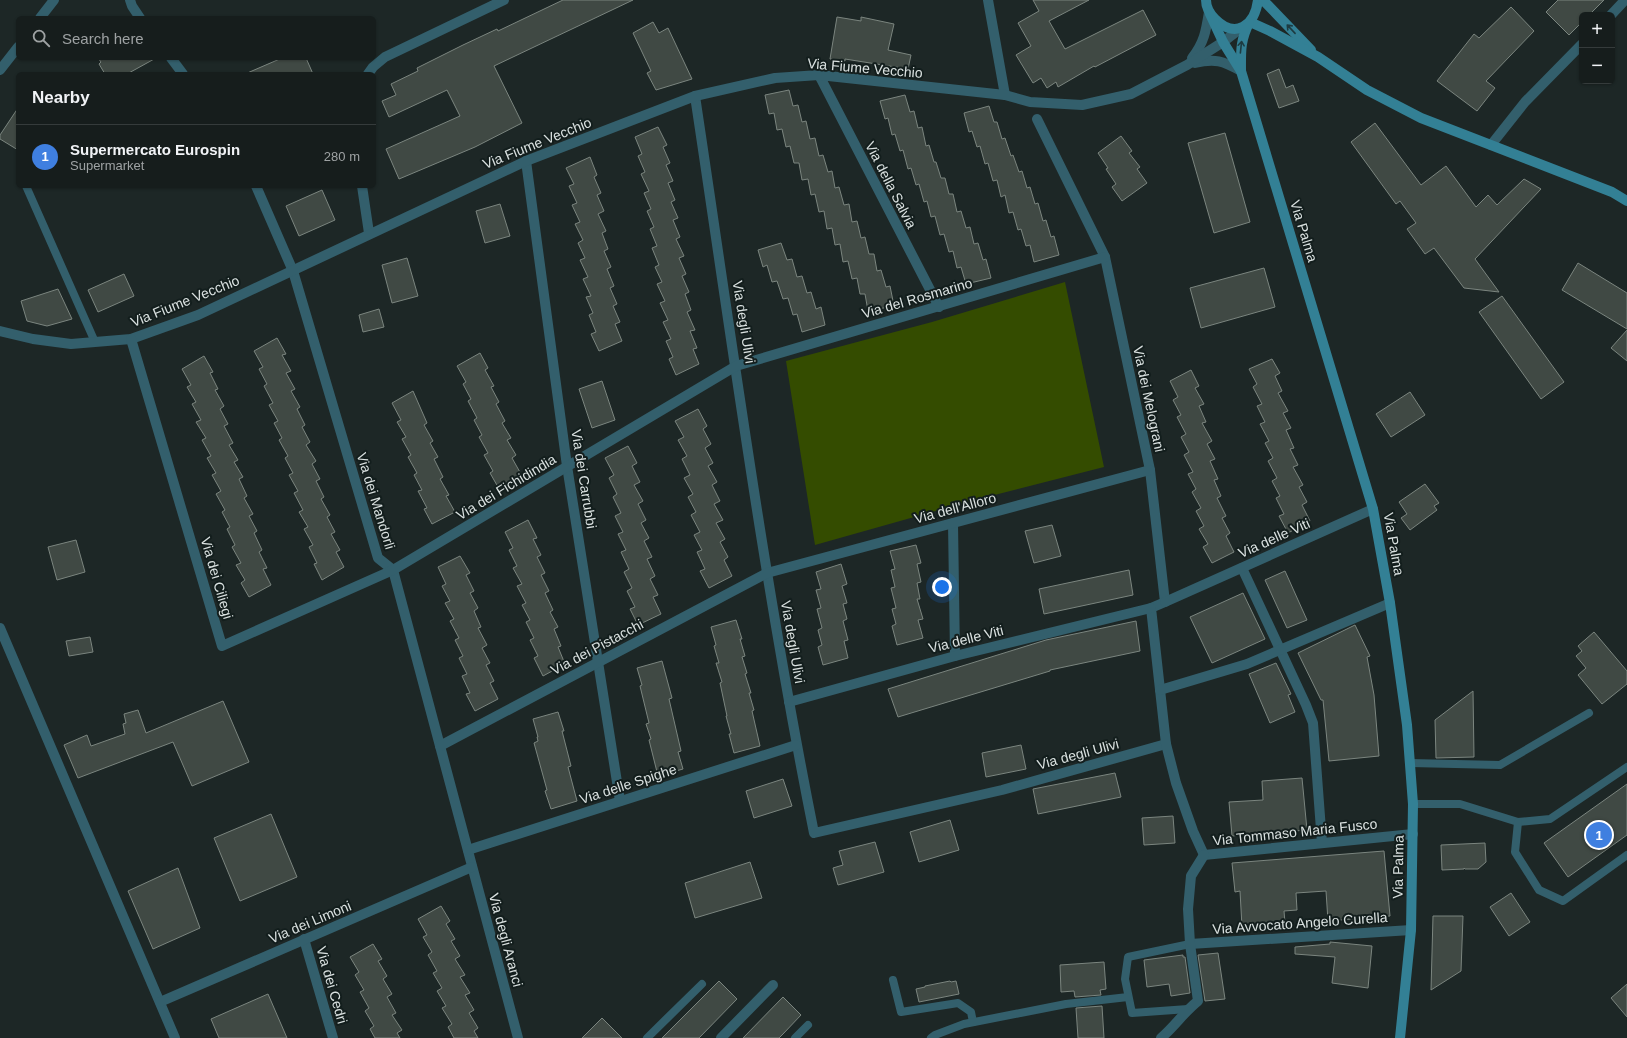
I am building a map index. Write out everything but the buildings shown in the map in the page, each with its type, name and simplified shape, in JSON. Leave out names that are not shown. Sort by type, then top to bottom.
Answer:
[{"type":"main road","points":[[1241,72],[1241,45],[1243,35],[1247,24],[1256,13],[1258,0]]},
{"type":"main road","points":[[1263,0],[1318,57]]},
{"type":"main road","points":[[1207,6],[1226,29],[1234,30],[1247,24],[1270,31],[1318,57],[1367,90],[1421,118],[1612,192],[1627,201]]},
{"type":"main road","points":[[1207,6],[1223,42],[1241,72]]},
{"type":"main road","name":"Via Palma","points":[[1241,72],[1373,509],[1390,602],[1407,725],[1413,804],[1411,930],[1400,1038]]},
{"type":"street","points":[[42,16],[54,0]]},
{"type":"street","points":[[130,0],[139,16]]},
{"type":"street","points":[[369,72],[385,57],[504,0]]},
{"type":"street","points":[[988,0],[1005,95]]},
{"type":"street","points":[[1613,12],[1625,0]]},
{"type":"street","points":[[1187,64],[1200,47],[1206,32],[1207,6]]},
{"type":"street","points":[[1187,64],[1223,42],[1247,24]]},
{"type":"street","points":[[1491,145],[1526,102],[1579,47]]},
{"type":"street","points":[[0,70],[16,50]]},
{"type":"street","points":[[172,60],[182,72]]},
{"type":"street","points":[[1187,64],[1205,60],[1222,61],[1241,72]]},
{"type":"street","name":"Via Fiume Vecchio","points":[[0,331],[33,339],[71,344],[131,339],[198,314],[526,161],[695,96],[775,78],[819,75],[1005,95],[1030,102],[1082,105],[1131,94],[1187,64]]},
{"type":"street","name":"Via della Salvia","points":[[819,75],[939,307]]},
{"type":"street","name":"Via degli Ulivi","points":[[695,96],[767,573],[796,745],[814,833],[1002,790],[1166,744]]},
{"type":"street","name":"Via dei Melograni","points":[[1037,119],[1105,257],[1150,470],[1165,602]]},
{"type":"street","name":"Via dei Carrubbi","points":[[526,161],[567,466],[620,801]]},
{"type":"street","name":"Via dei Mandorli","points":[[257,188],[293,271],[378,558],[393,570],[468,850]]},
{"type":"street","points":[[362,188],[369,233]]},
{"type":"street","name":"Via del Rosmarino","points":[[736,366],[1105,257]]},
{"type":"street","name":"Via dei Ciliegi","points":[[131,339],[222,646],[393,570]]},
{"type":"street","name":"Via dei Fichidindia","points":[[393,570],[736,366]]},
{"type":"street","name":"Via dell'Alloro","points":[[767,573],[1150,470]]},
{"type":"street","name":"Via delle Viti","points":[[1165,602],[1373,509]]},
{"type":"street","points":[[953,523],[955,656]]},
{"type":"street","points":[[1242,568],[1312,723],[1322,843]]},
{"type":"street","name":"Via dei Pistacchi","points":[[440,746],[767,573]]},
{"type":"street","points":[[1161,1038],[1175,1026],[1188,1009],[1198,1001],[1190,944],[1188,908],[1191,876],[1204,855],[1193,831],[1176,783],[1166,744],[1151,608],[1165,602]]},
{"type":"street","points":[[1160,690],[1247,664],[1390,602]]},
{"type":"street","name":"Via delle Viti","points":[[789,702],[955,656],[1151,608]]},
{"type":"street","points":[[0,628],[175,1038]]},
{"type":"street","name":"Via delle Spighe","points":[[468,850],[796,745]]},
{"type":"street","name":"Via Tommaso Maria Fusco","points":[[1204,855],[1413,834]]},
{"type":"street","name":"Via degli Aranci","points":[[468,850],[518,1038]]},
{"type":"street","name":"Via dei Limoni","points":[[160,1002],[472,867]]},
{"type":"street","name":"Via Avvocato Angelo Curella","points":[[1190,944],[1411,930]]},
{"type":"street","name":"Via dei Cedri","points":[[304,940],[333,1038]]},
{"type":"street","points":[[721,1038],[773,985]]},
{"type":"lane","points":[[27,188],[95,342]]},
{"type":"lane","points":[[1410,764],[1500,765],[1589,713]]},
{"type":"lane","points":[[1413,804],[1460,804],[1518,822],[1550,819],[1627,768]]},
{"type":"lane","points":[[1518,822],[1515,852],[1539,890],[1563,901],[1627,855]]},
{"type":"lane","points":[[1188,1009],[1132,1013],[1125,979],[1128,957],[1190,944]]},
{"type":"lane","points":[[893,980],[902,1012],[958,1003],[971,1012],[973,1022]]},
{"type":"lane","points":[[647,1038],[702,984]]},
{"type":"lane","points":[[931,1038],[949,1029],[973,1022],[1066,1004],[1128,997]]},
{"type":"lane","points":[[795,1038],[808,1025]]},
{"type":"green space","points":[[1065,282],[1104,467],[971,501],[815,545],[786,361],[932,322]]},
{"type":"place","name":"Supermercato Eurospin","points":[[1599,835]]}]
